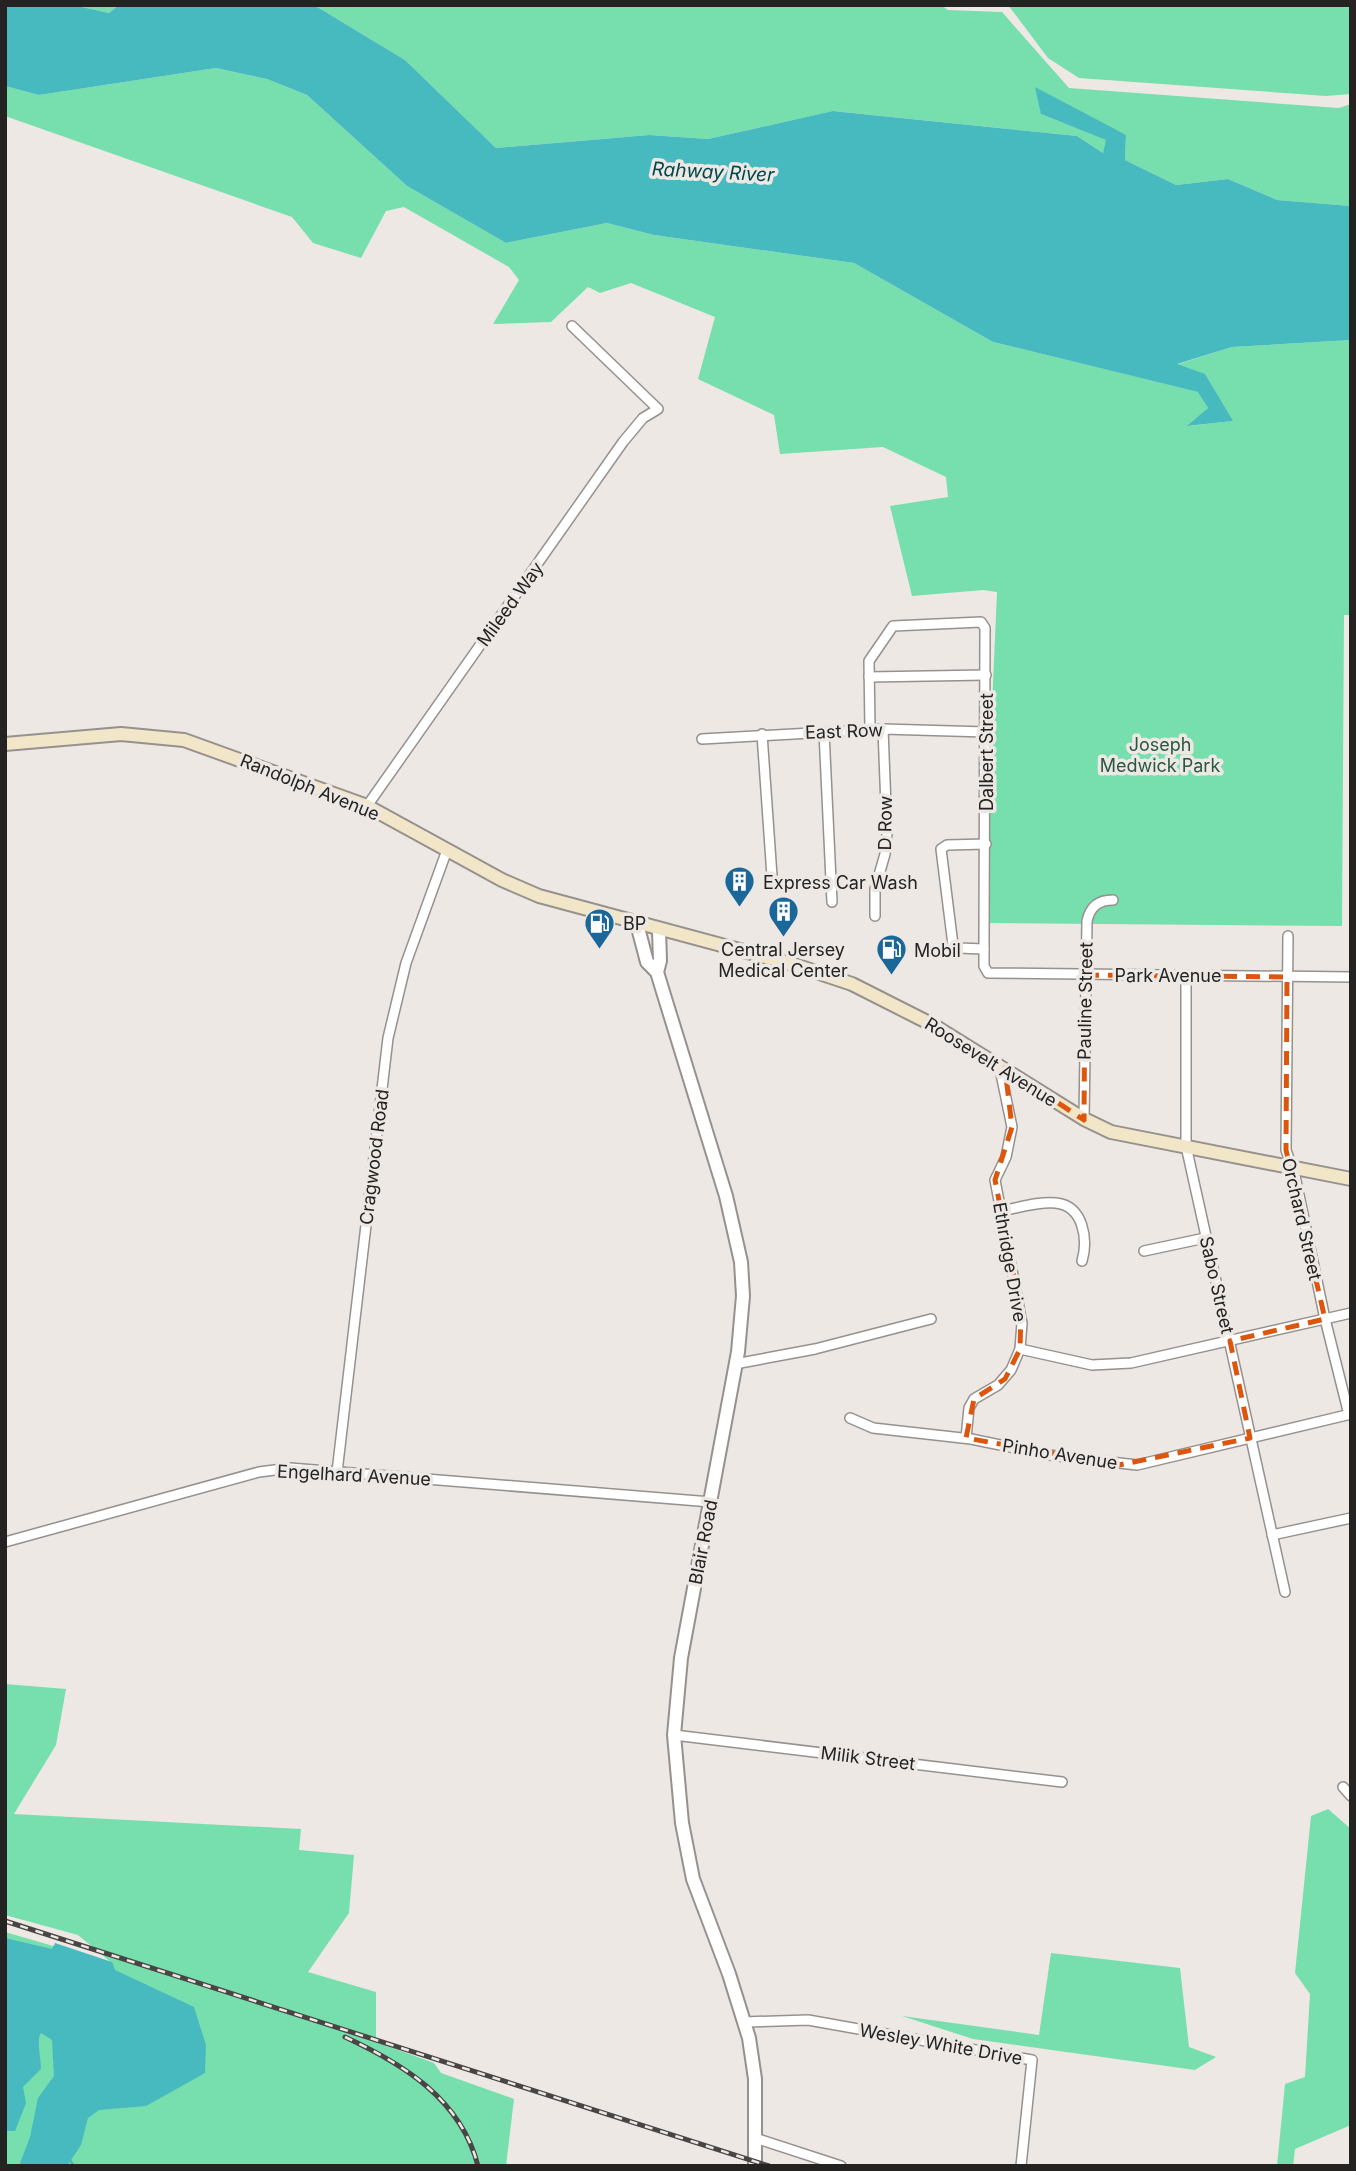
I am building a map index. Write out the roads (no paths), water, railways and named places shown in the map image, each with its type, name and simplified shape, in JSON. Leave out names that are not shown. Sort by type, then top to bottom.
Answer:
[{"type":"main road","name":"Randolph Avenue","points":[[5,744],[121,734],[165,736],[202,745],[367,806],[539,896],[637,924]]},
{"type":"main road","name":"Roosevelt Avenue","points":[[637,924],[801,967],[852,984],[902,1007],[1084,1119],[1111,1132],[1351,1179]]},
{"type":"street","name":"Mileed Way","points":[[367,806],[623,442],[643,418],[658,408],[572,326]]},
{"type":"street","name":"Dalbert Street","points":[[869,677],[869,661],[893,626],[981,622],[985,628],[986,971]]},
{"type":"street","points":[[870,730],[869,677],[986,675]]},
{"type":"street","name":"East Row","points":[[702,739],[883,729],[986,732]]},
{"type":"street","name":"D Row","points":[[875,916],[876,889],[886,854],[887,833],[883,729]]},
{"type":"street","points":[[824,732],[832,902]]},
{"type":"street","points":[[762,734],[772,876]]},
{"type":"street","points":[[984,949],[958,948],[953,945],[941,849],[947,845],[986,844]]},
{"type":"street","name":"Cragwood Road","points":[[337,1472],[388,1038],[406,963],[447,850]]},
{"type":"street","name":"Pauline Street","points":[[1084,1119],[1089,912],[1102,900],[1113,900]]},
{"type":"street","name":"Blair Road","points":[[637,924],[647,962],[657,972],[735,1229],[743,1296],[735,1364],[681,1658],[674,1735],[676,1779],[693,1879],[744,2022],[755,2079],[755,2166]]},
{"type":"street","points":[[657,972],[660,961],[659,930]]},
{"type":"street","name":"Orchard Street","points":[[1288,936],[1286,1150],[1350,1415]]},
{"type":"street","name":"Park Avenue","points":[[986,971],[993,974],[1351,977]]},
{"type":"street","name":"Sabo Street","points":[[1186,975],[1186,1146],[1285,1592]]},
{"type":"street","name":"Ethridge Drive","points":[[966,1438],[969,1408],[974,1399],[1005,1379],[1020,1349],[1021,1311],[995,1180],[1006,1157],[1012,1127],[1001,1074],[1004,1069]]},
{"type":"street","points":[[1001,1211],[1051,1203],[1069,1208],[1083,1228],[1087,1246],[1082,1261]]},
{"type":"street","points":[[1144,1251],[1205,1238]]},
{"type":"street","points":[[1020,1349],[1092,1365],[1130,1363],[1351,1314]]},
{"type":"street","points":[[735,1364],[815,1349],[931,1319]]},
{"type":"street","name":"Pinho Avenue","points":[[850,1418],[873,1428],[966,1438],[1049,1455],[1137,1465],[1350,1415]]},
{"type":"street","name":"Engelhard Avenue","points":[[5,1542],[259,1472],[290,1468],[711,1502]]},
{"type":"street","points":[[1272,1535],[1351,1518]]},
{"type":"street","name":"Milik Street","points":[[674,1735],[1062,1782]]},
{"type":"street","points":[[1343,1787],[1351,1796]]},
{"type":"street","name":"Wesley White Drive","points":[[744,2022],[808,2020],[1032,2060],[1021,2166]]},
{"type":"street","points":[[755,2138],[841,2166]]},
{"type":"water","name":"Rahway River","points":[[5,5],[73,5],[109,13],[119,5],[314,5],[405,60],[496,148],[649,135],[708,139],[833,111],[1077,136],[1103,153],[1106,140],[1041,114],[1035,87],[1126,135],[1125,160],[1176,185],[1228,179],[1277,200],[1351,206],[1351,340],[1232,347],[1177,364],[1205,374],[1233,421],[1187,426],[1208,408],[1198,392],[993,342],[854,263],[654,235],[607,223],[506,243],[407,186],[307,95],[267,79],[216,68],[39,95],[5,86]]},
{"type":"water","points":[[5,1938],[52,1949],[55,1943],[112,1962],[115,1970],[194,2007],[206,2045],[205,2073],[146,2106],[99,2110],[88,2118],[81,2145],[67,2166],[19,2166],[30,2137],[38,2098],[54,2076],[52,2040],[41,2033],[41,2069],[23,2087],[26,2103],[15,2131],[5,2131]]},
{"type":"waterway","points":[[70,2160],[74,2166]]},
{"type":"railway","points":[[5,1921],[769,2166]]},
{"type":"railway","points":[[345,2037],[388,2059],[427,2086],[458,2121],[470,2142],[478,2166]]},
{"type":"place","name":"Express Car Wash","points":[[740,909]]},
{"type":"place","name":"Central Jersey Medical Center","points":[[783,938]]},
{"type":"place","name":"BP","points":[[600,950]]},
{"type":"place","name":"Mobil","points":[[891,977]]},
{"type":"park label","name":"Joseph Medwick Park","points":[[1160,754]]}]
